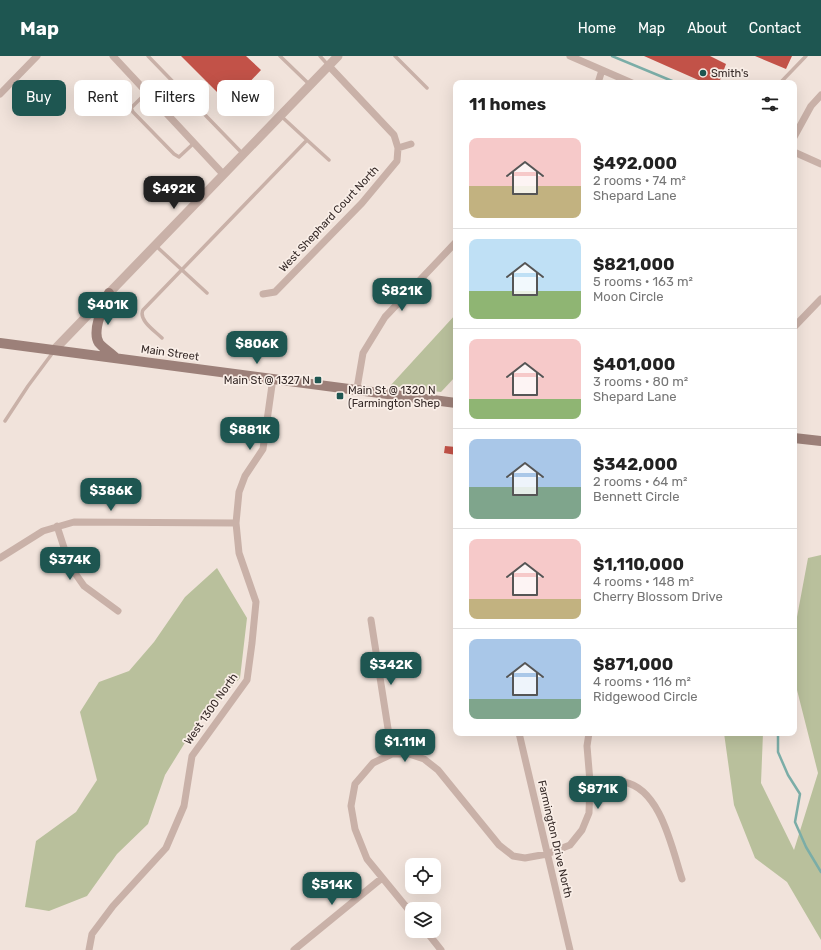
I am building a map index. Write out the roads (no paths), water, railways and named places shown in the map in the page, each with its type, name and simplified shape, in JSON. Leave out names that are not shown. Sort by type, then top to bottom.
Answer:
[{"type":"main road","points":[[109,293],[97,325],[98,342],[116,358]]},
{"type":"main road","name":"Main Street","points":[[0,343],[357,388],[453,403]]},
{"type":"main road","points":[[797,438],[821,441]]},
{"type":"street","points":[[0,94],[37,56]]},
{"type":"street","points":[[113,56],[140,85]]},
{"type":"street","points":[[54,350],[338,56]]},
{"type":"street","points":[[570,56],[625,80]]},
{"type":"street","points":[[328,65],[394,135],[398,148],[411,144]]},
{"type":"street","points":[[599,80],[602,70]]},
{"type":"street","points":[[797,132],[811,106],[821,95]]},
{"type":"street","points":[[169,116],[223,174]]},
{"type":"street","name":"West Shephard Court North","points":[[263,294],[275,292],[362,203],[398,161],[398,148]]},
{"type":"street","points":[[797,153],[821,164]]},
{"type":"street","points":[[357,388],[363,353],[385,317],[453,245]]},
{"type":"street","points":[[797,324],[821,299]]},
{"type":"street","name":"West 1300 North","points":[[90,950],[92,934],[113,906],[166,848],[184,806],[192,756],[247,680],[256,602],[239,553],[236,523],[241,487],[245,476],[263,449],[273,378]]},
{"type":"street","points":[[0,558],[44,531],[74,522],[236,523]]},
{"type":"street","points":[[57,526],[70,566],[84,586],[118,611]]},
{"type":"street","points":[[371,620],[392,754]]},
{"type":"street","name":"Farmington Drive North","points":[[521,736],[570,950]]},
{"type":"street","points":[[405,906],[367,859],[355,829],[351,806],[355,784],[373,763],[392,754],[409,754],[424,759],[438,770],[500,845],[513,856],[525,858],[547,854],[570,845],[582,830],[589,813],[590,782],[587,746],[589,736]]},
{"type":"street","points":[[590,782],[625,782],[637,788],[650,798],[659,810],[682,879]]},
{"type":"street","points":[[294,950],[382,878]]},
{"type":"street","points":[[432,938],[441,950]]},
{"type":"lane","points":[[148,56],[243,154]]},
{"type":"lane","points":[[280,56],[310,85]]},
{"type":"lane","points":[[320,56],[328,65]]},
{"type":"lane","points":[[395,56],[427,88]]},
{"type":"lane","points":[[783,80],[806,56]]},
{"type":"lane","points":[[140,98],[133,105],[132,112],[174,154],[179,158],[194,143]]},
{"type":"lane","points":[[280,116],[329,160]]},
{"type":"lane","points":[[162,338],[142,318],[141,314],[307,140]]},
{"type":"lane","points":[[155,245],[207,293]]},
{"type":"lane","points":[[5,421],[54,350]]},
{"type":"waterway","points":[[612,56],[670,80]]},
{"type":"waterway","points":[[778,736],[778,752],[788,775],[800,794],[795,822],[806,847],[821,872]]},
{"type":"place","name":"Smith's","points":[[703,73]]},
{"type":"place","name":"Main St @ 1327 N","points":[[318,380]]},
{"type":"place","name":"Main St @ 1320 N (Farmington Shep","points":[[340,396]]}]
